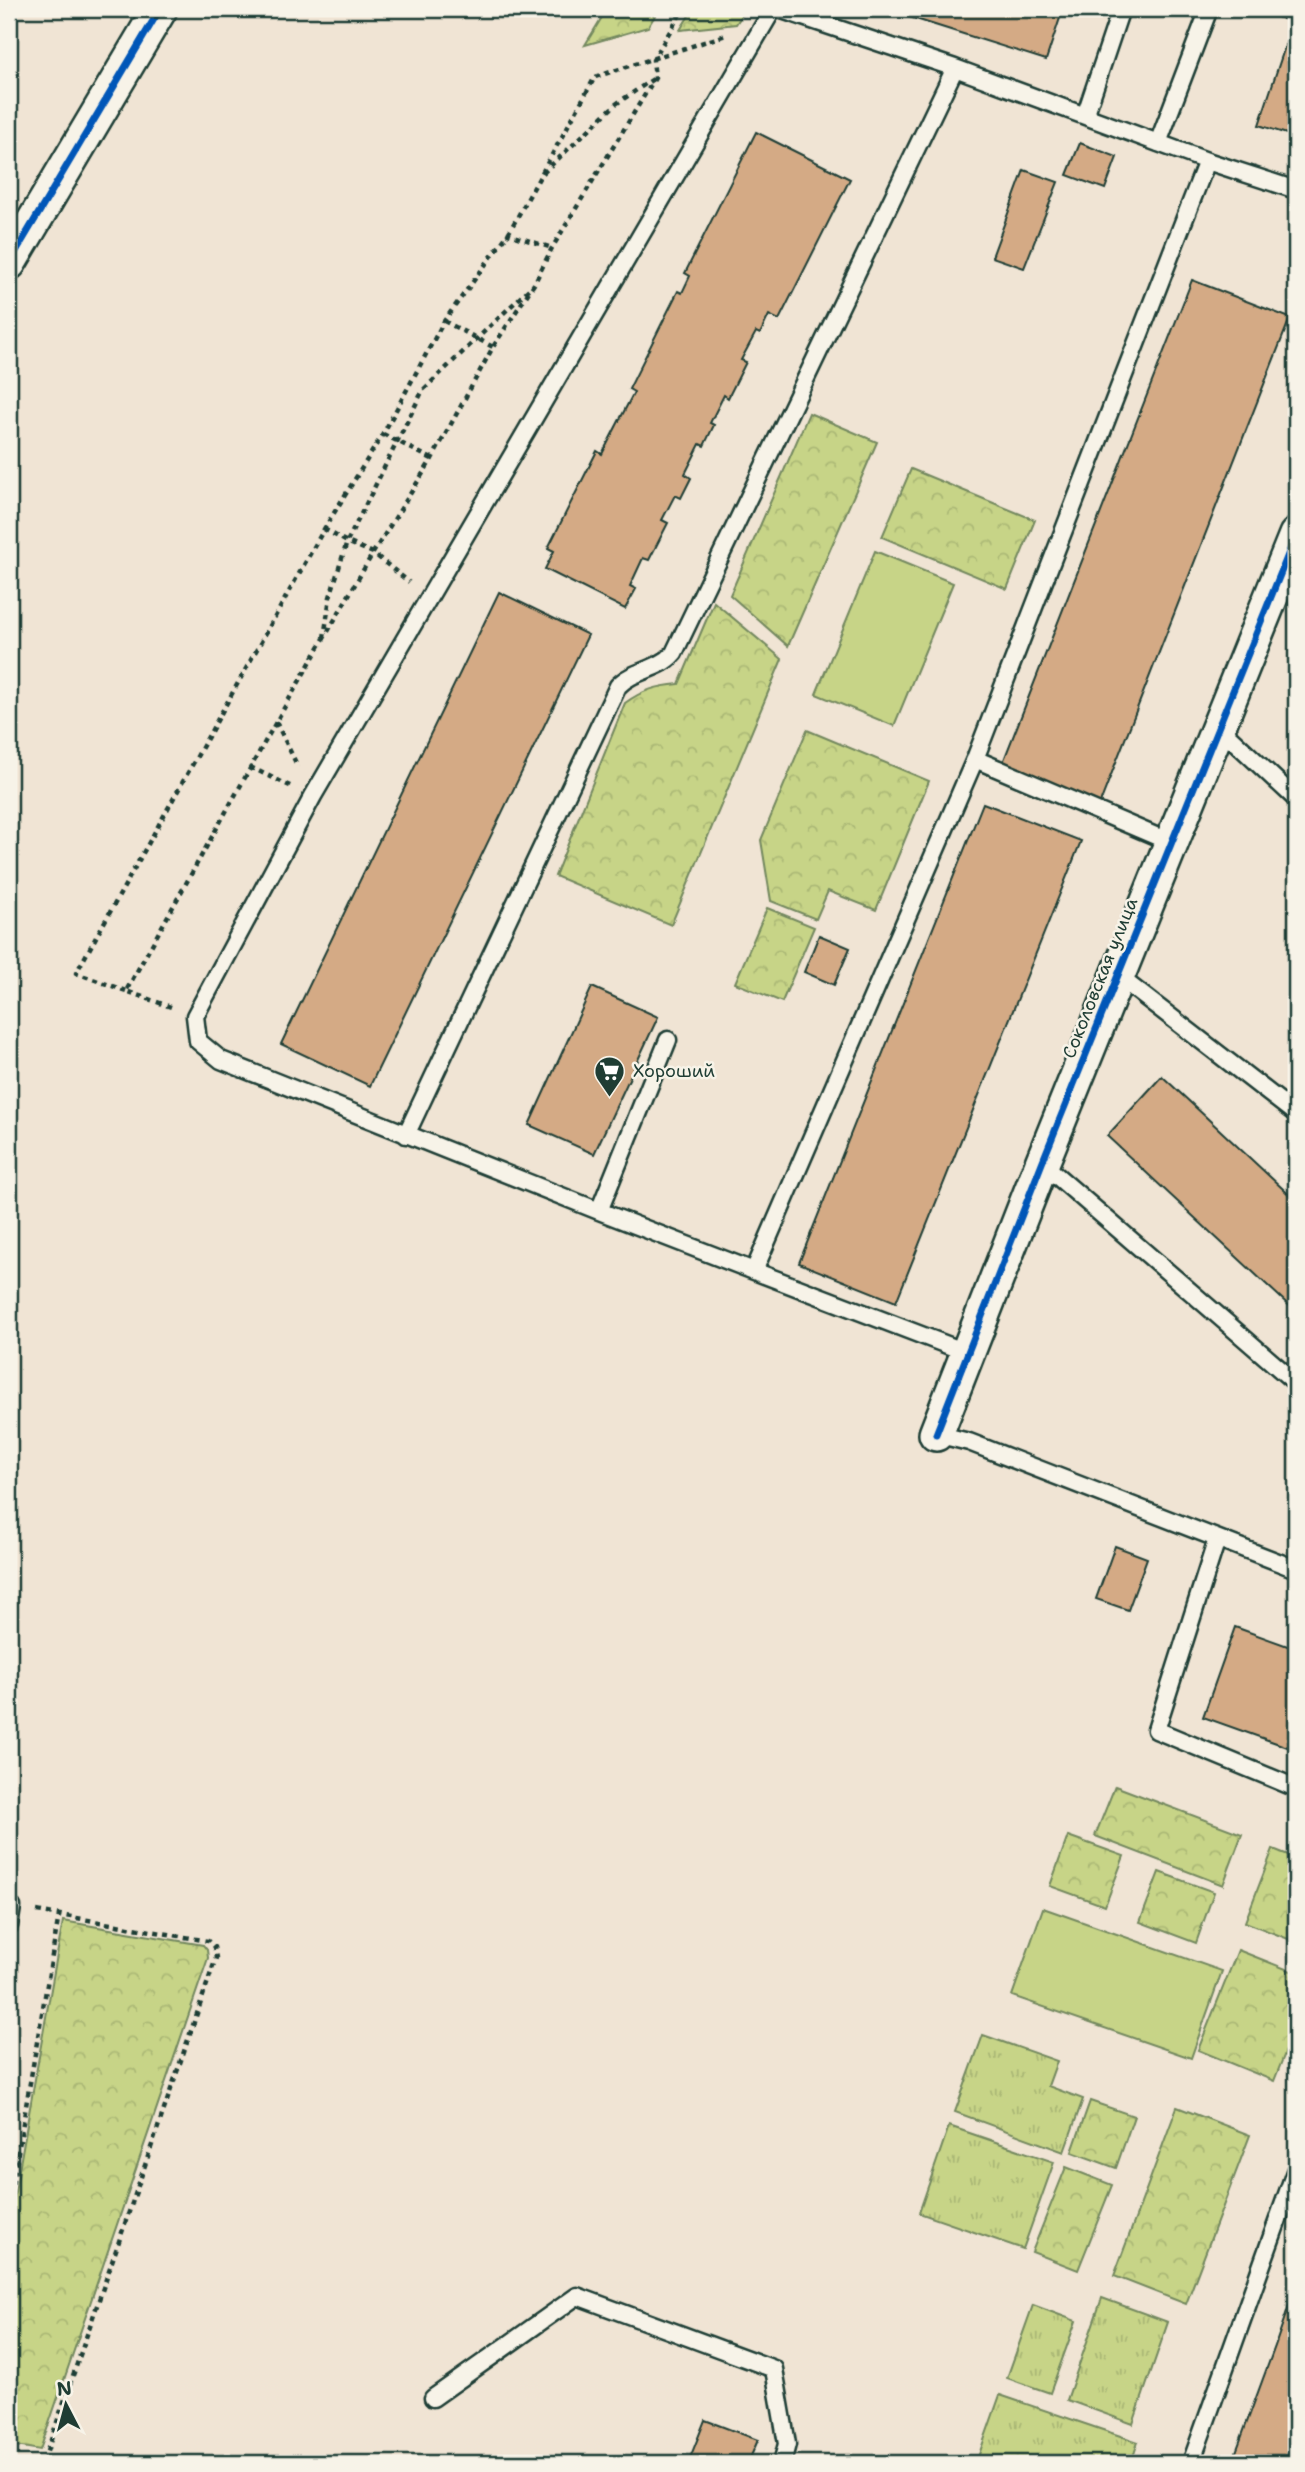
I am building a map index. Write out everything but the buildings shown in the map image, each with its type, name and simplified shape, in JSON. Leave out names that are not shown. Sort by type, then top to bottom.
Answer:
[{"type":"street","points":[[9,263],[160,9]]},
{"type":"street","name":"Соколовская улица","points":[[936,1434],[1042,1163],[1296,535]]},
{"type":"lane","points":[[779,9],[955,68],[1207,162],[1296,190]]},
{"type":"lane","points":[[1085,116],[1121,9]]},
{"type":"lane","points":[[1158,143],[1209,9]]},
{"type":"lane","points":[[769,15],[313,796],[195,1016],[198,1041],[221,1060],[406,1135],[968,1353]]},
{"type":"lane","points":[[406,1135],[618,686],[634,673],[668,661],[674,653],[955,68]]},
{"type":"lane","points":[[754,1271],[975,759],[1207,162]]},
{"type":"lane","points":[[1218,726],[1296,799]]},
{"type":"lane","points":[[975,759],[1171,843]]},
{"type":"lane","points":[[1118,976],[1296,1114]]},
{"type":"lane","points":[[599,1212],[668,1040]]},
{"type":"lane","points":[[1042,1163],[1296,1383]]},
{"type":"lane","points":[[936,1434],[969,1442],[1296,1569]]},
{"type":"lane","points":[[1217,1539],[1156,1730],[1296,1788]]},
{"type":"lane","points":[[9,1926],[12,1907]]},
{"type":"lane","points":[[1191,2463],[1296,2169]]},
{"type":"lane","points":[[433,2398],[577,2296],[774,2369],[787,2444],[782,2463]]},
{"type":"path","points":[[126,991],[275,722],[373,553],[432,459],[493,347],[534,284],[552,247],[655,78],[653,60],[682,9]]},
{"type":"path","points":[[508,234],[595,77],[653,60],[769,15]]},
{"type":"path","points":[[195,1016],[76,973],[324,529],[383,434],[444,321],[508,234],[542,174],[616,104],[655,78]]},
{"type":"path","points":[[508,234],[552,247]]},
{"type":"path","points":[[323,642],[330,597],[347,542],[423,390],[534,284]]},
{"type":"path","points":[[444,321],[493,347]]},
{"type":"path","points":[[383,434],[432,459]]},
{"type":"path","points":[[324,529],[373,553],[429,598]]},
{"type":"path","points":[[275,722],[313,796]]},
{"type":"path","points":[[250,767],[313,796]]},
{"type":"path","points":[[12,1907],[208,1941],[214,1947],[216,1958],[43,2463]]},
{"type":"path","points":[[9,2204],[60,1915]]},
{"type":"green space","points":[[607,9],[659,9],[648,27],[585,45]]},
{"type":"green space","points":[[693,9],[746,9],[736,24],[680,30]]},
{"type":"green space","points":[[809,413],[877,442],[788,646],[730,595]]},
{"type":"green space","points":[[911,469],[1035,520],[1007,589],[882,537]]},
{"type":"green space","points":[[875,551],[953,583],[894,726],[816,694]]},
{"type":"green space","points":[[714,602],[782,659],[671,925],[555,876],[625,703],[650,689],[679,684]]},
{"type":"green space","points":[[807,730],[929,781],[876,910],[828,891],[816,919],[771,901],[761,840]]},
{"type":"green space","points":[[767,908],[814,927],[782,1002],[735,983]]},
{"type":"green space","points":[[1115,1786],[1242,1834],[1223,1885],[1095,1836]]},
{"type":"green space","points":[[1068,1836],[1124,1856],[1105,1906],[1050,1886]]},
{"type":"green space","points":[[1273,1849],[1296,1858],[1296,1942],[1245,1922]]},
{"type":"green space","points":[[1159,1872],[1214,1892],[1196,1943],[1140,1922]]},
{"type":"green space","points":[[1043,1908],[1222,1971],[1191,2058],[1012,1996]]},
{"type":"green space","points":[[63,1921],[203,1945],[208,1958],[40,2450],[9,2445],[9,2226]]},
{"type":"green space","points":[[1238,1950],[1296,1973],[1296,2025],[1274,2081],[1198,2050]]},
{"type":"green space","points":[[983,2035],[1057,2061],[1048,2086],[1083,2099],[1064,2152],[955,2112]]},
{"type":"green space","points":[[1090,2101],[1134,2116],[1116,2168],[1072,2152]]},
{"type":"green space","points":[[1177,2107],[1250,2135],[1186,2304],[1114,2276]]},
{"type":"green space","points":[[949,2126],[1054,2162],[1023,2249],[919,2213]]},
{"type":"green space","points":[[1066,2167],[1112,2185],[1078,2270],[1032,2252]]},
{"type":"green space","points":[[1102,2298],[1168,2322],[1133,2424],[1067,2400]]},
{"type":"green space","points":[[1033,2305],[1076,2321],[1050,2393],[1007,2378]]},
{"type":"green space","points":[[1000,2395],[1138,2442],[1131,2463],[976,2463]]},
{"type":"cycle path","points":[[9,263],[160,9]]},
{"type":"cycle path","points":[[936,1434],[1042,1163],[1296,535]]},
{"type":"place","name":"Хороший","points":[[610,1098]]}]
